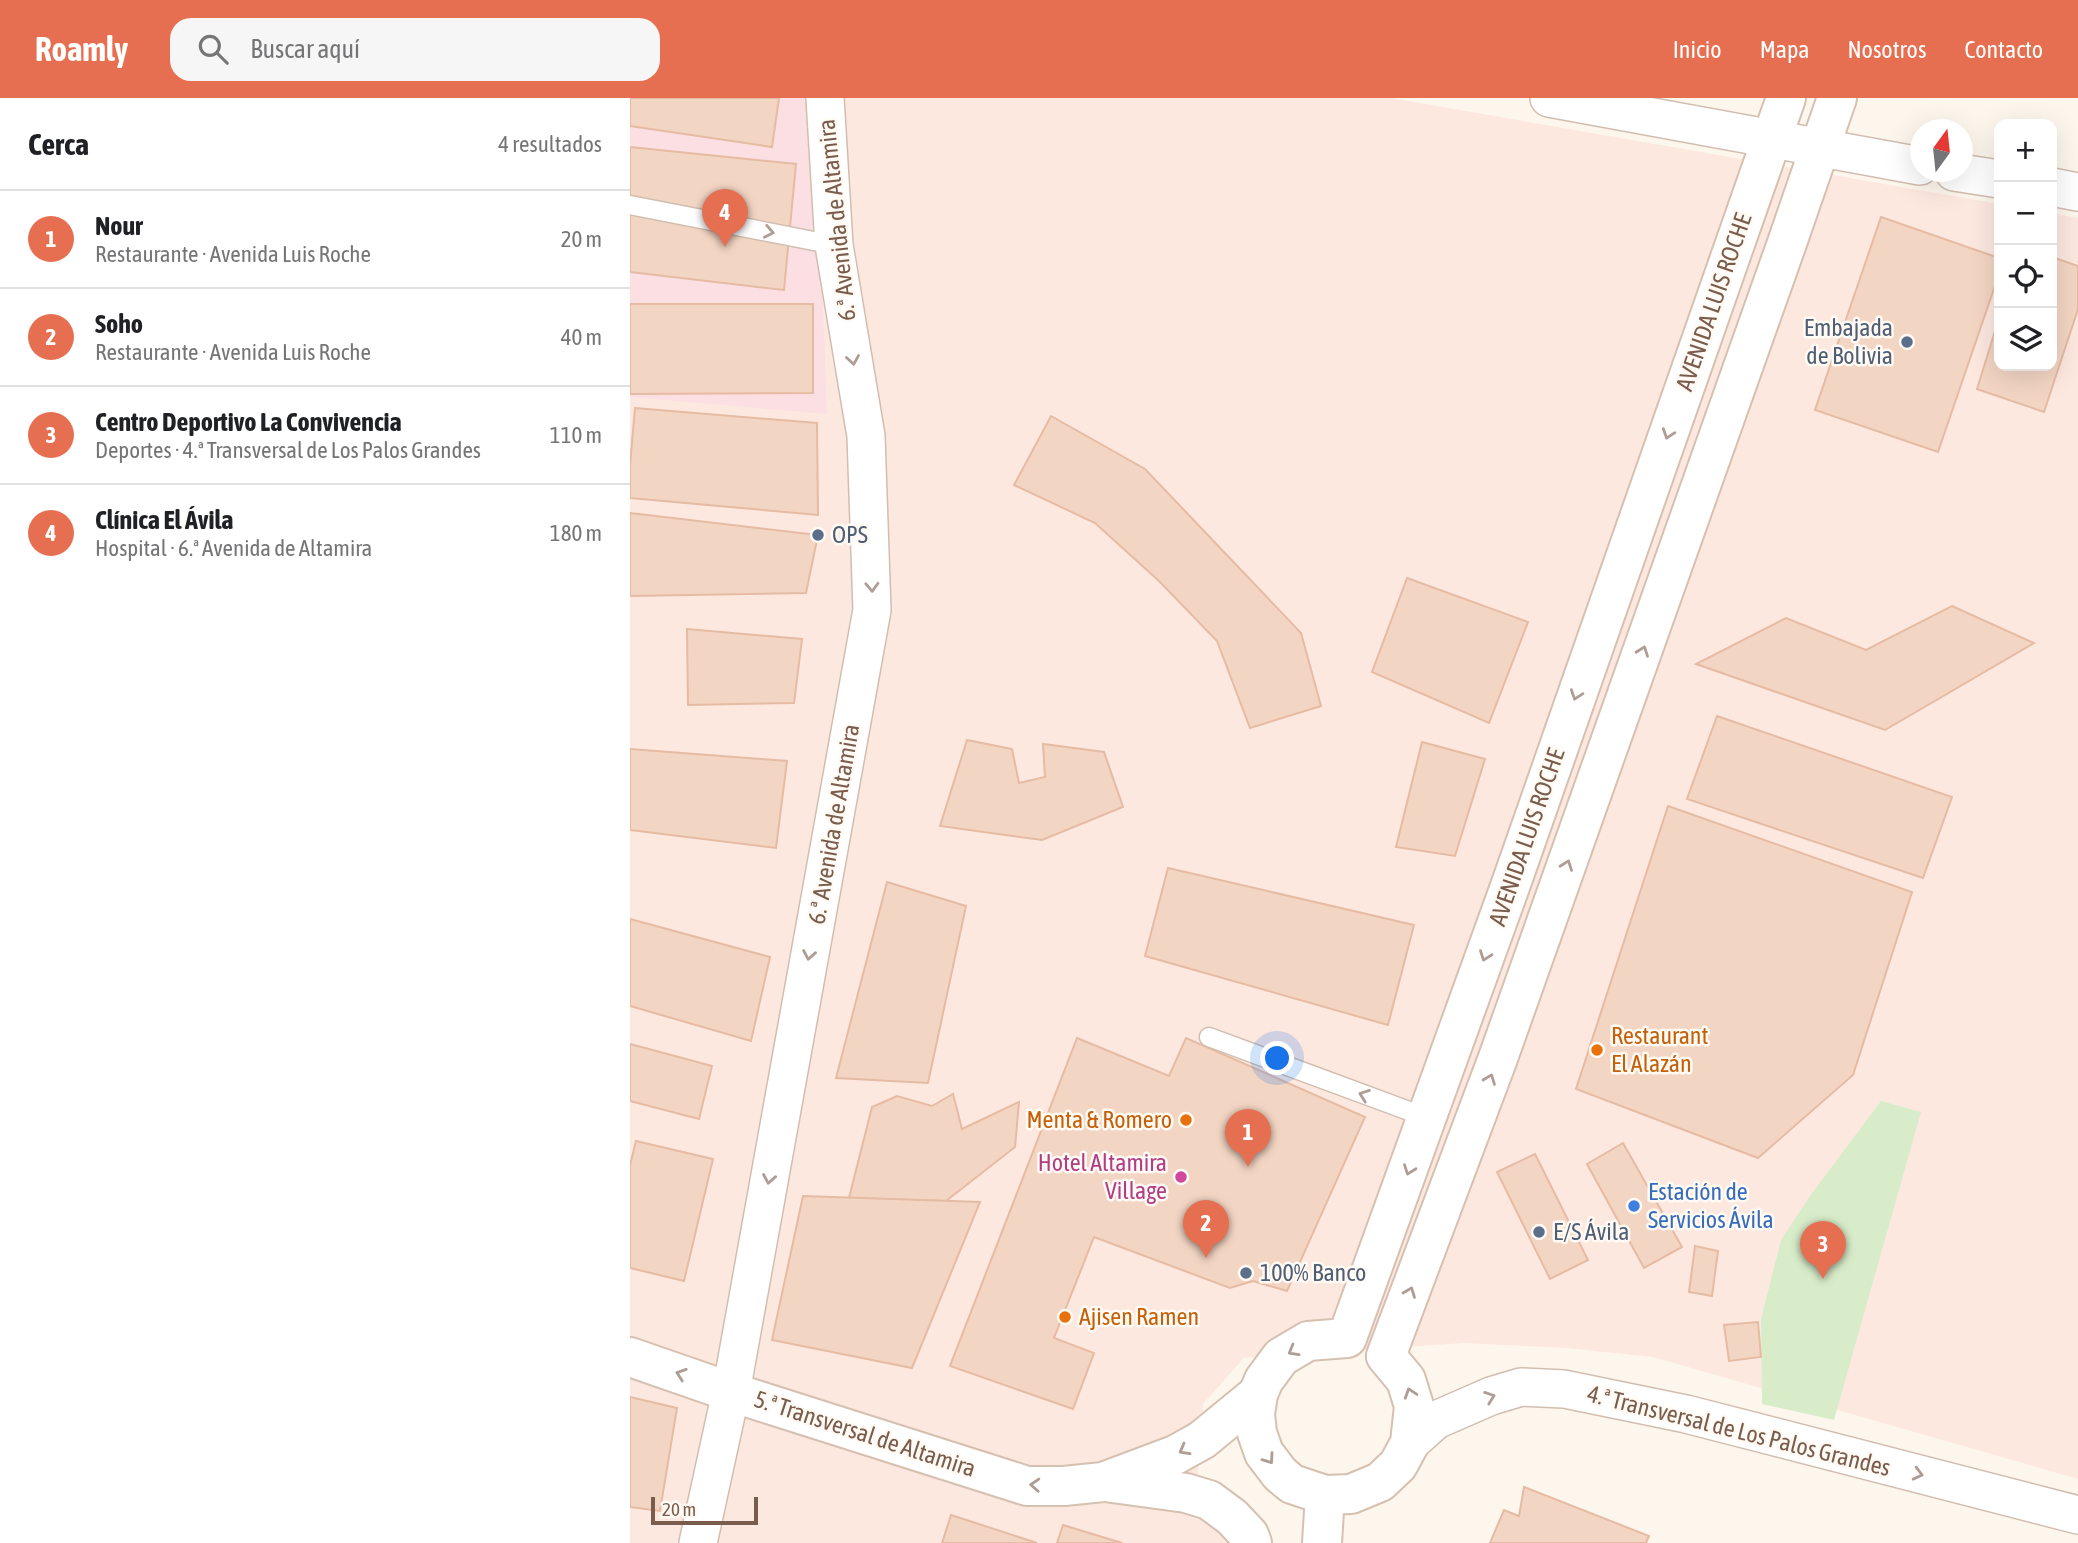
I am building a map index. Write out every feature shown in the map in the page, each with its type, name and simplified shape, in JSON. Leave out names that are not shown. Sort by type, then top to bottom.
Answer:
[{"type":"main road","name":"AVENIDA LUIS ROCHE","points":[[1786,98],[1428,1118],[1347,1338],[1308,1341],[1281,1357],[1264,1380],[1258,1394],[1255,1414],[1257,1433],[1264,1453],[1280,1474],[1292,1483],[1325,1495],[1351,1494],[1380,1482],[1398,1465],[1410,1443],[1414,1406],[1406,1380],[1387,1356],[1508,1032],[1837,98]]},
{"type":"main road","name":"5.ª Transversal de Altamira","points":[[630,1357],[1027,1486],[1103,1482],[1186,1493],[1209,1500],[1231,1517],[1249,1535],[1252,1543]]},
{"type":"main road","name":"5.ª Transversal de Altamira","points":[[1103,1482],[1175,1455],[1202,1440],[1258,1394]]},
{"type":"main road","points":[[1322,1543],[1325,1495]]},
{"type":"street","name":"6.ª Avenida de Altamira","points":[[698,1543],[731,1392],[873,610],[866,436],[834,245],[825,98]]},
{"type":"street","points":[[1549,98],[1910,164]]},
{"type":"street","points":[[1973,175],[1994,178]]},
{"type":"street","points":[[2057,188],[2078,191]]},
{"type":"street","name":"4.ª Transversal de Los Palos Grandes","points":[[1410,1443],[1436,1420],[1491,1396],[1521,1387],[1564,1389],[1686,1415],[2078,1515]]},
{"type":"lane","points":[[630,205],[834,245]]},
{"type":"lane","points":[[1209,1037],[1428,1118]]},
{"type":"shaded area","points":[[630,98],[1391,98],[1994,203],[1994,371],[2057,371],[2057,214],[2078,218],[2078,1479],[1653,1357],[1566,1348],[1464,1343],[1244,1358],[1203,1404],[1197,1487],[1245,1543],[630,1543]]},
{"type":"shaded area","points":[[630,98],[815,98],[827,414],[630,397]]},
{"type":"green space","points":[[1881,1101],[1921,1112],[1834,1420],[1762,1404],[1761,1319],[1781,1240],[1810,1196]]},
{"type":"building","points":[[630,98],[779,98],[772,147],[630,126]]},
{"type":"building","points":[[630,147],[796,164],[784,290],[630,272]]},
{"type":"building","name":"Embajada de Bolivia","points":[[1881,217],[1994,256],[1994,289],[1938,452],[1815,410]]},
{"type":"building","points":[[2057,259],[2078,266],[2078,309],[2044,412],[1977,389],[1994,334],[1994,371],[2057,371]]},
{"type":"building","points":[[630,304],[813,304],[813,393],[630,394]]},
{"type":"building","points":[[635,408],[817,423],[818,515],[630,498]]},
{"type":"building","points":[[1051,416],[1145,469],[1301,633],[1321,706],[1250,728],[1217,641],[1159,581],[1095,523],[1014,485]]},
{"type":"building","points":[[630,513],[818,535],[806,593],[630,596]]},
{"type":"building","points":[[1407,578],[1528,622],[1489,723],[1372,672]]},
{"type":"building","points":[[1952,606],[2034,643],[1885,730],[1696,664],[1786,618],[1866,650]]},
{"type":"building","points":[[687,629],[802,639],[794,703],[688,705]]},
{"type":"building","points":[[1717,716],[1952,797],[1923,878],[1687,799]]},
{"type":"building","points":[[967,740],[1012,749],[1019,783],[1045,777],[1043,744],[1104,752],[1123,807],[1042,840],[940,826]]},
{"type":"building","points":[[1422,742],[1485,759],[1455,856],[1396,847]]},
{"type":"building","points":[[630,749],[787,761],[776,848],[630,830]]},
{"type":"building","points":[[1668,806],[1912,892],[1853,1075],[1758,1158],[1576,1089]]},
{"type":"building","points":[[1168,868],[1414,925],[1388,1025],[1145,956]]},
{"type":"building","points":[[887,882],[966,906],[928,1083],[836,1078]]},
{"type":"building","points":[[630,919],[770,957],[751,1041],[630,1006]]},
{"type":"building","name":"Hotel Altamira Village","points":[[1077,1038],[1169,1076],[1186,1038],[1365,1117],[1287,1291],[1253,1281],[1230,1288],[1094,1237],[1054,1338],[1094,1353],[1073,1409],[950,1366]]},
{"type":"building","points":[[630,1044],[712,1066],[699,1119],[630,1101]]},
{"type":"building","points":[[953,1094],[962,1129],[1019,1102],[1015,1147],[946,1201],[849,1198],[872,1107],[897,1096],[932,1106]]},
{"type":"building","points":[[636,1141],[713,1159],[684,1281],[630,1268],[630,1165]]},
{"type":"building","name":"Estación de Servicios Ávila","points":[[1623,1143],[1682,1247],[1644,1268],[1587,1164]]},
{"type":"building","points":[[1535,1154],[1588,1260],[1550,1279],[1497,1172]]},
{"type":"building","points":[[803,1196],[980,1202],[912,1368],[772,1340]]},
{"type":"building","points":[[1695,1246],[1718,1251],[1712,1296],[1689,1292]]},
{"type":"building","points":[[1758,1322],[1761,1357],[1729,1361],[1724,1325]]},
{"type":"building","points":[[630,1397],[677,1408],[660,1511],[630,1507]]},
{"type":"building","points":[[1524,1487],[1649,1536],[1646,1543],[1490,1543],[1504,1510],[1519,1516]]},
{"type":"building","points":[[951,1515],[1037,1543],[942,1543]]},
{"type":"building","points":[[1063,1525],[1122,1543],[1057,1543]]},
{"type":"place","name":"Clínica El Ávila","points":[[725,247]]},
{"type":"place","name":"Embajada de Bolivia","points":[[1907,342]]},
{"type":"place","name":"OPS","points":[[818,535]]},
{"type":"place","name":"Restaurant El Alazán","points":[[1597,1050]]},
{"type":"place","name":"Menta & Romero","points":[[1186,1120]]},
{"type":"place","name":"Nour","points":[[1248,1167]]},
{"type":"place","name":"Hotel Altamira Village","points":[[1181,1177]]},
{"type":"place","name":"Estación de Servicios Ávila","points":[[1634,1206]]},
{"type":"place","name":"E/S Ávila","points":[[1539,1232]]},
{"type":"place","name":"Soho","points":[[1206,1258]]},
{"type":"place","name":"100% Banco","points":[[1246,1273]]},
{"type":"place","name":"Centro Deportivo La Convivencia","points":[[1823,1279]]},
{"type":"place","name":"Ajisen Ramen","points":[[1065,1317]]}]
